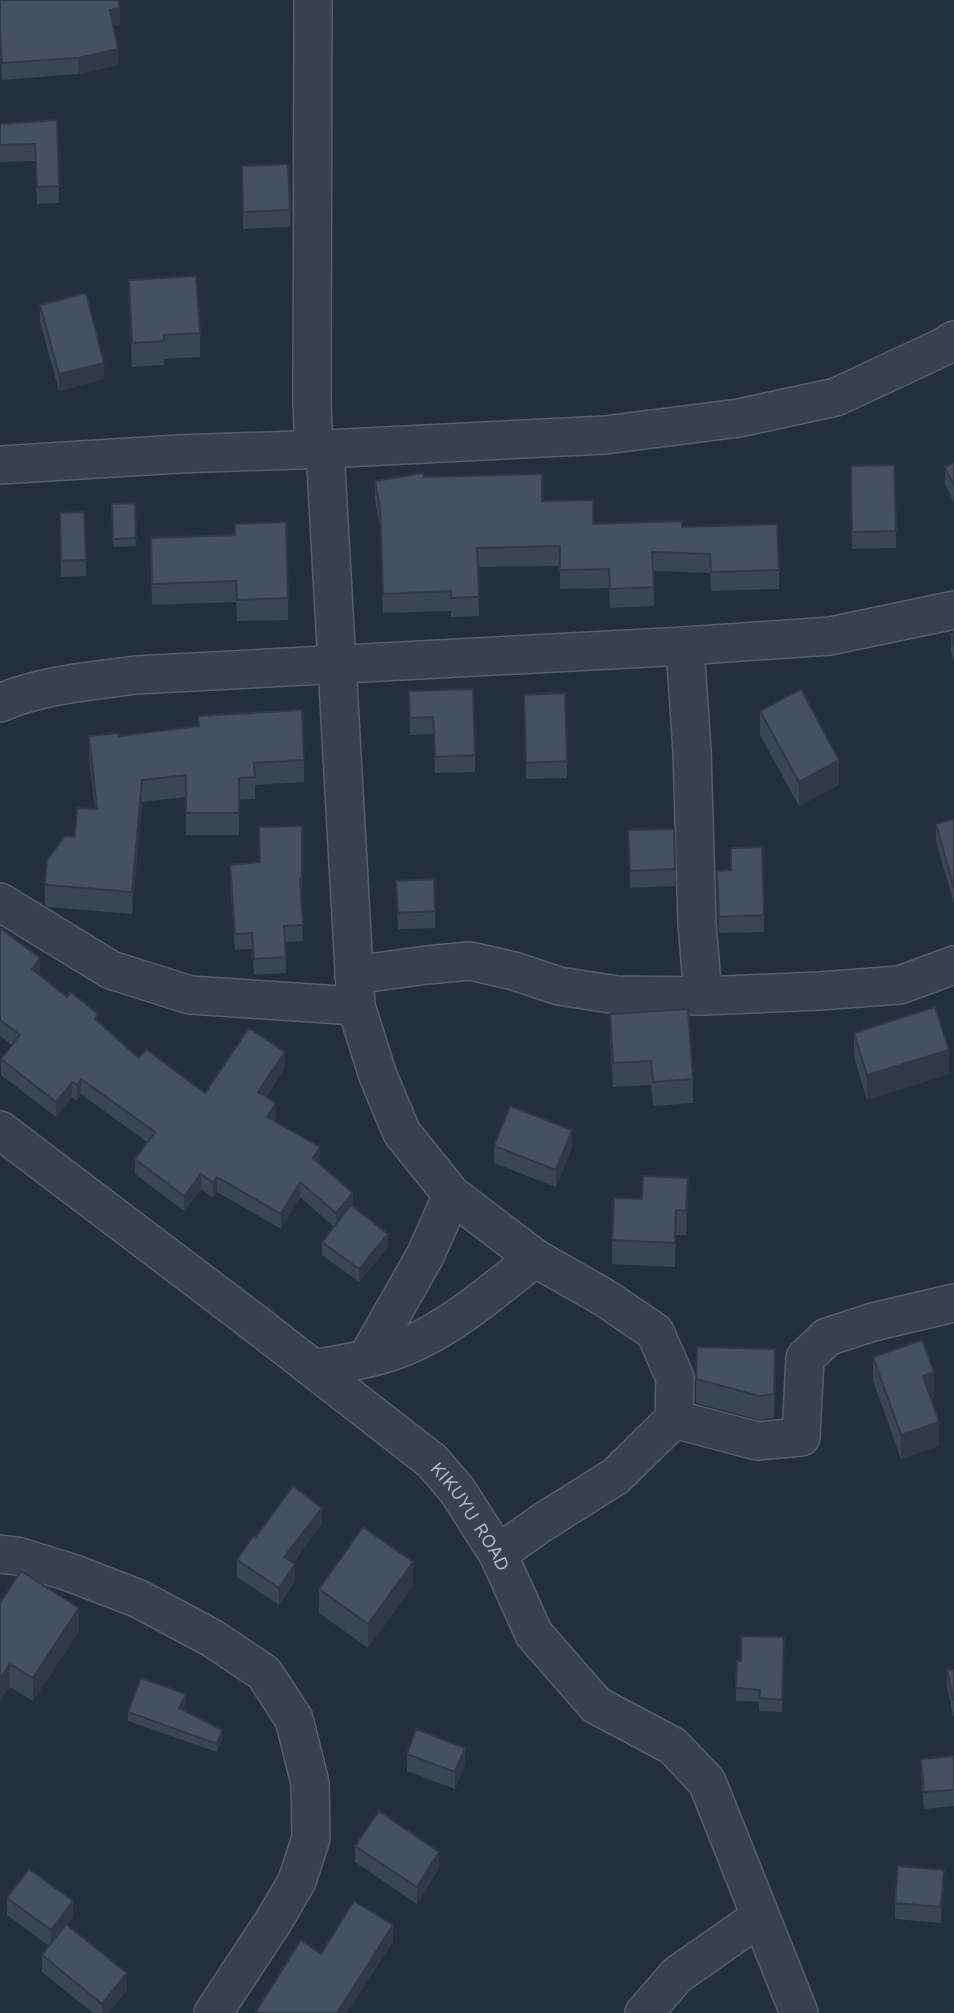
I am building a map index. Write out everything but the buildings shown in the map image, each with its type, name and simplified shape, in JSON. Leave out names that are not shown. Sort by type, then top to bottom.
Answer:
[{"type":"street","points":[[313,0],[312,403],[320,449],[338,663],[355,991],[378,1076],[402,1133],[452,1195],[534,1258],[606,1298],[655,1332],[675,1378],[674,1419],[616,1476],[498,1554]]},
{"type":"street","points":[[0,465],[178,454],[604,435],[740,418],[835,397],[950,350]]},
{"type":"street","points":[[0,704],[12,698],[70,684],[136,675],[830,636],[954,610]]},
{"type":"street","points":[[685,646],[692,751],[697,923],[703,996]]},
{"type":"street","points":[[0,902],[111,970],[190,995],[355,991],[427,965],[470,961],[514,971],[559,986],[617,995],[703,996],[900,985],[954,965]]},
{"type":"street","name":"KIKUYU ROAD","points":[[0,1130],[432,1461],[457,1490],[498,1554],[534,1634],[596,1705],[673,1746],[707,1782],[799,2013]]},
{"type":"street","points":[[367,1358],[425,1256],[452,1195]]},
{"type":"street","points":[[314,1369],[403,1348],[434,1333],[482,1300],[534,1258]]},
{"type":"street","points":[[674,1419],[757,1441],[802,1437],[805,1358],[827,1337],[873,1322],[954,1303]]},
{"type":"street","points":[[0,1554],[18,1556],[72,1573],[139,1600],[212,1638],[264,1673],[294,1719],[310,1783],[311,1838],[297,1881],[214,2013]]},
{"type":"street","points":[[644,2013],[677,1975],[760,1917]]}]
